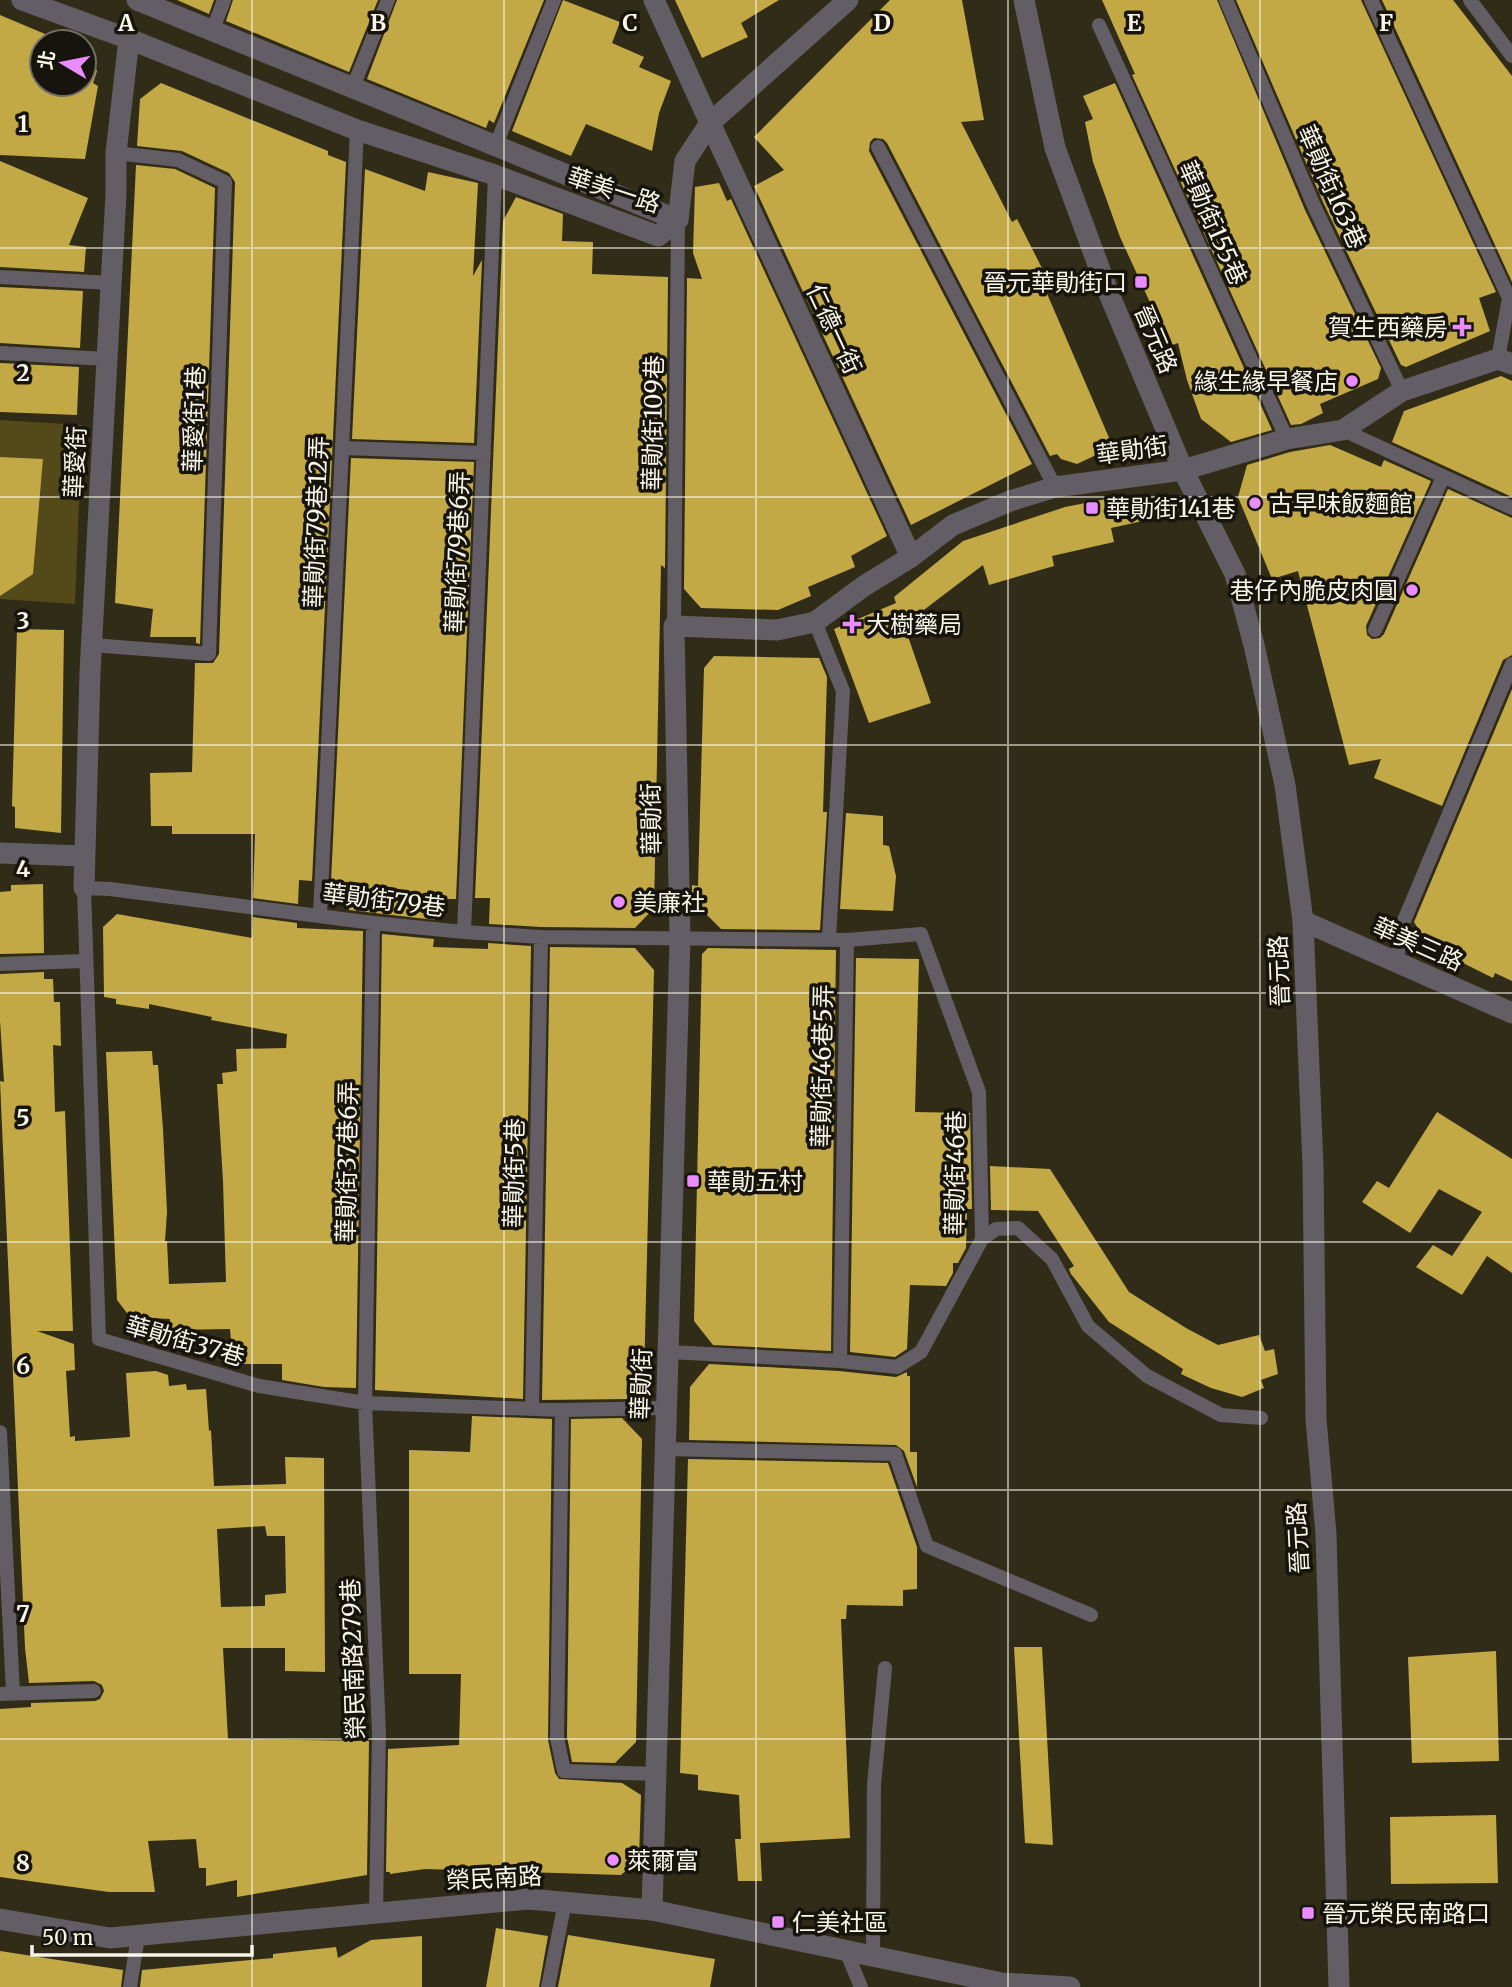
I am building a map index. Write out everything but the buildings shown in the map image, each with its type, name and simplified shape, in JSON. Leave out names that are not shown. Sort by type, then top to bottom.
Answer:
[{"type":"street","name":"華美一路","points":[[22,0],[129,38],[357,130],[495,174],[658,236],[678,220],[137,0]]},
{"type":"street","name":"仁德一街","points":[[654,0],[911,557]]},
{"type":"street","points":[[678,220],[685,160],[710,123],[848,0]]},
{"type":"street","name":"晉元路","points":[[1024,0],[1055,148],[1107,289],[1182,470],[1236,575],[1285,785],[1303,921],[1313,1166],[1316,1419],[1326,1534],[1339,1987]]},
{"type":"street","name":"華愛街","points":[[84,888],[92,645],[116,153],[129,38]]},
{"type":"street","name":"華勛街","points":[[652,1910],[680,939],[674,626],[778,630],[816,622],[863,586],[911,557],[953,525],[1010,501],[1055,488],[1182,470],[1287,439],[1343,430],[1402,391],[1505,362]]},
{"type":"street","points":[[0,853],[84,856]]},
{"type":"street","name":"華美三路","points":[[1303,921],[1512,1013]]},
{"type":"street","name":"榮民南路","points":[[0,1919],[110,1938],[528,1899],[652,1910],[1002,1983],[1070,1987]]},
{"type":"lane","points":[[212,32],[224,0]]},
{"type":"lane","points":[[353,88],[388,0]]},
{"type":"lane","points":[[495,145],[554,0]]},
{"type":"lane","name":"華勛街163巷","points":[[1226,0],[1314,206],[1402,391]]},
{"type":"lane","points":[[1371,0],[1510,297],[1505,362]]},
{"type":"lane","points":[[1470,0],[1511,53]]},
{"type":"lane","name":"華勛街155巷","points":[[1099,26],[1287,439]]},
{"type":"lane","name":"華勛街79巷12弄","points":[[320,915],[357,130]]},
{"type":"lane","points":[[878,147],[1055,488]]},
{"type":"lane","name":"華愛街1巷","points":[[92,645],[209,654],[225,182],[178,160],[116,153]]},
{"type":"lane","name":"華勛街79巷6弄","points":[[464,932],[495,174]]},
{"type":"lane","name":"華勛街109巷","points":[[674,626],[678,220]]},
{"type":"lane","points":[[0,277],[111,283]]},
{"type":"lane","points":[[0,353],[107,359]]},
{"type":"lane","points":[[1343,430],[1512,508]]},
{"type":"lane","points":[[343,448],[484,453]]},
{"type":"lane","points":[[1375,630],[1443,477]]},
{"type":"lane","points":[[816,622],[843,691],[829,938]]},
{"type":"lane","points":[[1396,964],[1403,923],[1512,664]]},
{"type":"lane","name":"華勛街79巷","points":[[84,888],[464,932],[541,937],[847,940]]},
{"type":"lane","name":"華勛街37巷","points":[[84,888],[100,1339],[259,1386],[365,1403],[562,1410],[666,1408]]},
{"type":"lane","name":"華勛街37巷6弄","points":[[365,1403],[373,923]]},
{"type":"lane","name":"華勛街46巷","points":[[669,1352],[840,1361],[897,1367],[921,1352],[982,1239],[979,1092],[921,934],[847,940]]},
{"type":"lane","name":"華勛街5巷","points":[[532,1409],[541,937]]},
{"type":"lane","name":"華勛街46巷5弄","points":[[840,1361],[847,940]]},
{"type":"lane","points":[[0,964],[85,961]]},
{"type":"lane","points":[[982,1239],[996,1229],[1018,1228],[1052,1259],[1088,1326],[1147,1376],[1221,1415],[1261,1418]]},
{"type":"lane","name":"榮民南路279巷","points":[[365,1403],[379,1733],[376,1913]]},
{"type":"lane","points":[[562,1410],[557,1738],[564,1771],[656,1774]]},
{"type":"lane","points":[[0,1432],[7,1694],[94,1692]]},
{"type":"lane","points":[[665,1449],[895,1454],[927,1546],[1091,1615]]},
{"type":"lane","points":[[873,1956],[874,1785],[886,1668]]},
{"type":"lane","points":[[548,1987],[565,1902]]},
{"type":"lane","points":[[130,1987],[138,1936]]},
{"type":"lane","points":[[846,1951],[861,1987]]},
{"type":"shaded area","points":[[0,420],[82,425],[75,604],[0,599]]},
{"type":"place","name":"晉元華勛街口","points":[[1141,282]]},
{"type":"place","name":"賀生西藥房","points":[[1462,327]]},
{"type":"place","name":"緣生緣早餐店","points":[[1352,381]]},
{"type":"place","name":"古早味飯麵館","points":[[1255,503]]},
{"type":"place","name":"華勛街141巷","points":[[1092,508]]},
{"type":"place","name":"巷仔內脆皮肉圓","points":[[1412,590]]},
{"type":"place","name":"大樹藥局","points":[[852,624]]},
{"type":"place","name":"美廉社","points":[[619,902]]},
{"type":"place","name":"華勛五村","points":[[693,1181]]},
{"type":"place","name":"萊爾富","points":[[613,1860]]},
{"type":"place","name":"晉元榮民南路口","points":[[1308,1913]]},
{"type":"place","name":"仁美社區","points":[[778,1922]]}]
